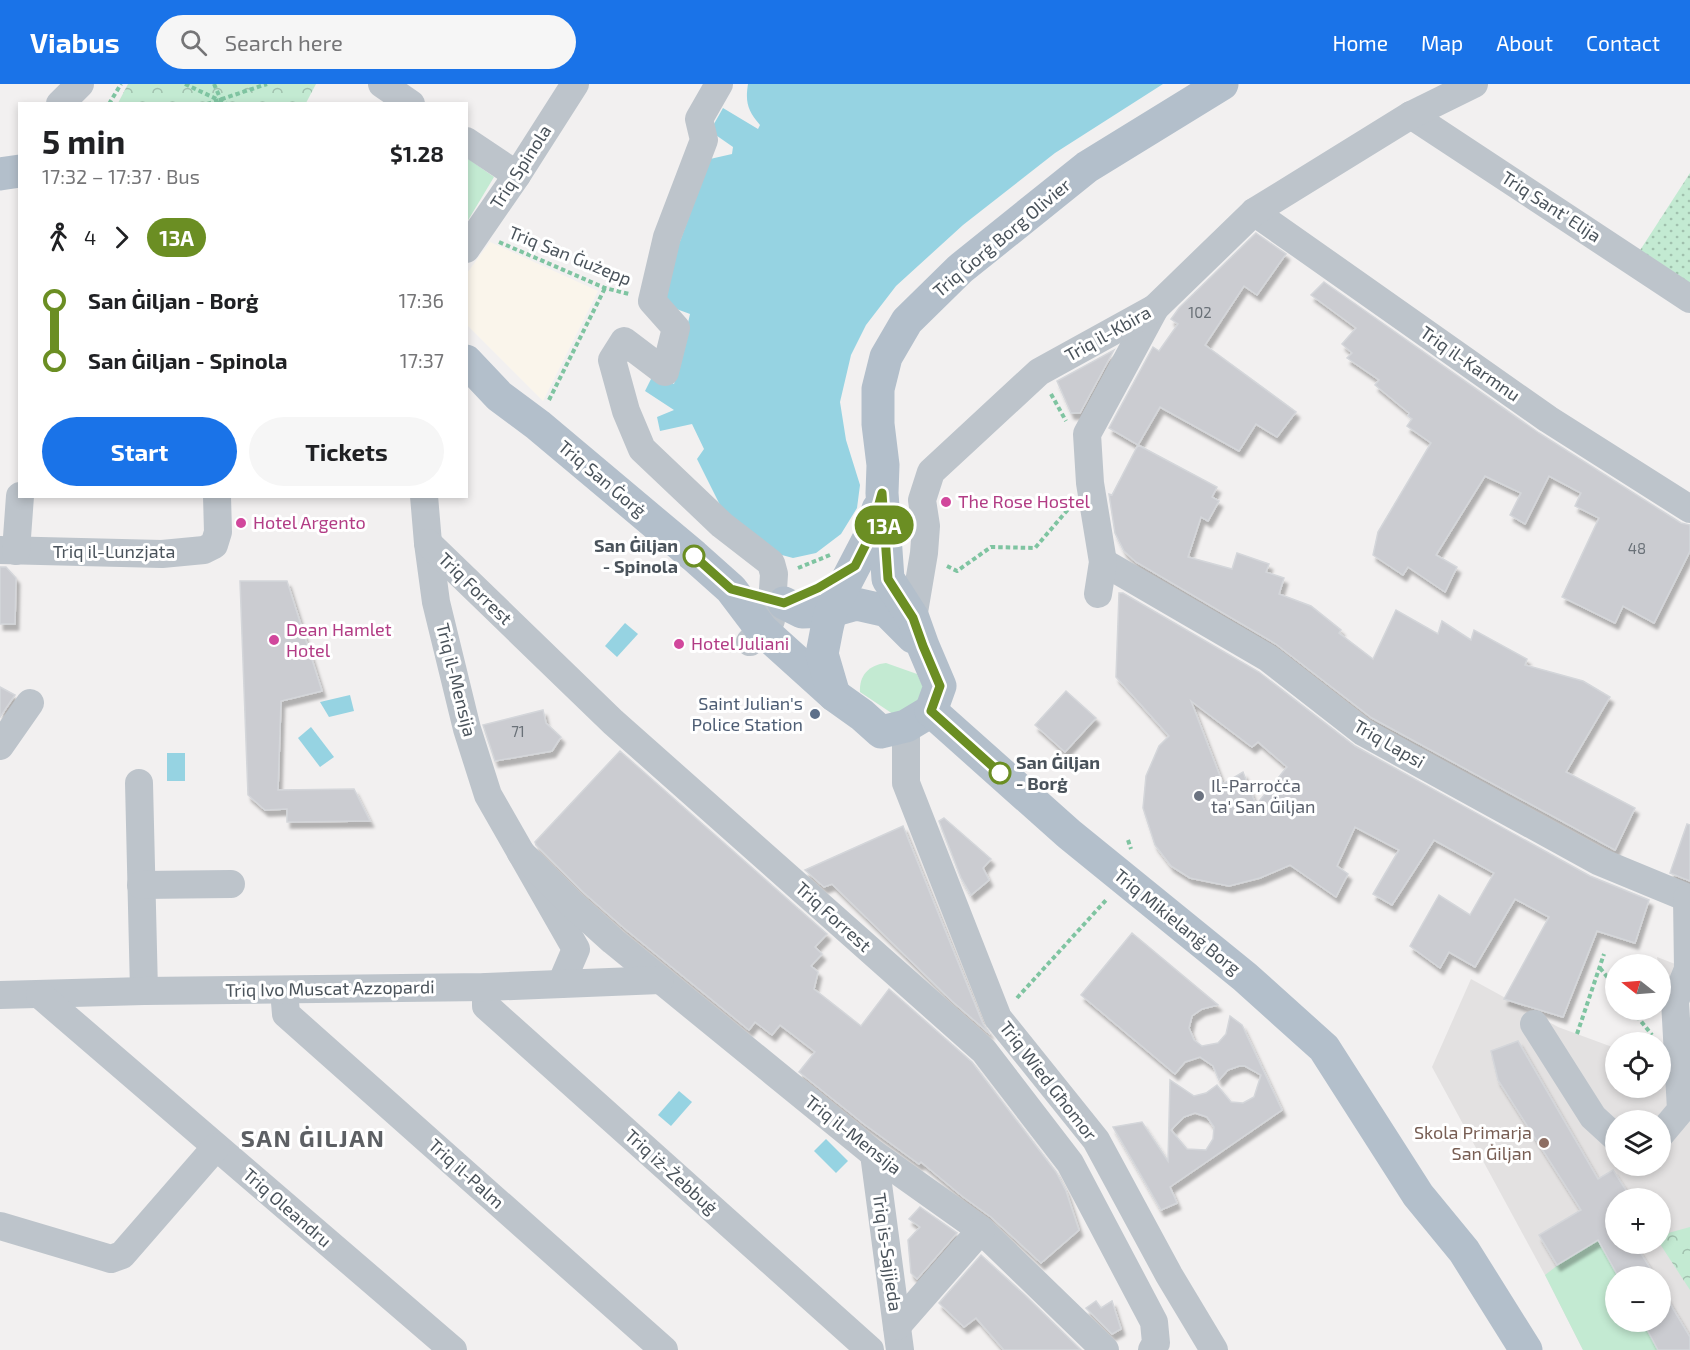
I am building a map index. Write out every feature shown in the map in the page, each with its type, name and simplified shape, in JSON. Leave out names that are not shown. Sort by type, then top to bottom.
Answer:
[{"type":"main road","name":"Triq Ġorġ Borg Olivier","points":[[882,493],[878,389],[886,357],[907,321],[960,269],[1087,167],[1222,84]]},
{"type":"main road","points":[[0,174],[18,171]]},
{"type":"main road","name":"Triq San Ġorġ","points":[[468,363],[499,396],[538,426],[767,619]]},
{"type":"main road","points":[[834,695],[822,654],[831,611],[870,536],[882,493]]},
{"type":"main road","points":[[767,619],[834,695],[881,732],[918,719],[940,686],[918,632],[888,579],[882,493]]},
{"type":"main road","points":[[767,619],[855,566]]},
{"type":"main road","points":[[767,619],[802,612],[831,611],[856,604],[887,611],[918,632]]},
{"type":"main road","name":"Triq Mikielanġ Borg","points":[[918,719],[1069,834],[1245,977],[1324,1048],[1418,1195],[1464,1251],[1526,1350]]},
{"type":"street","points":[[62,102],[80,84]]},
{"type":"street","points":[[83,102],[87,84]]},
{"type":"street","points":[[382,84],[408,102]]},
{"type":"street","name":"Triq Spinola","points":[[472,241],[575,84]]},
{"type":"street","points":[[719,84],[699,119],[704,140],[667,237],[652,301],[676,328],[665,372],[624,341],[612,360],[626,411],[642,449],[722,525],[771,563],[774,574],[767,619]]},
{"type":"street","name":"Triq il-Kbira","points":[[918,632],[926,526],[922,500],[931,472],[1039,372],[1155,308],[1254,212],[1411,115],[1474,84]]},
{"type":"street","name":"Triq Sant' Elija","points":[[1411,115],[1690,299]]},
{"type":"street","points":[[468,142],[517,175]]},
{"type":"street","name":"Triq il-Karmnu","points":[[1254,212],[1548,419],[1690,509]]},
{"type":"street","points":[[1098,594],[1103,562],[1090,483],[1087,434],[1155,308]]},
{"type":"street","points":[[8,550],[20,498]]},
{"type":"street","name":"Triq il-Lunzjata","points":[[8,550],[162,554],[204,550],[214,545],[218,532],[218,498]]},
{"type":"street","name":"Triq il-Mensija","points":[[424,498],[436,603],[467,729],[488,795],[576,949]]},
{"type":"street","name":"Triq Forrest","points":[[428,543],[613,722],[984,1051],[1070,1163],[1154,1322],[1156,1342],[1152,1350]]},
{"type":"street","name":"Triq Lapsi","points":[[1103,562],[1268,658],[1363,732],[1598,861],[1689,899]]},
{"type":"street","points":[[0,746],[30,703]]},
{"type":"street","name":"Triq Wied Għomor","points":[[918,719],[906,783],[998,1018],[1096,1140],[1169,1275],[1214,1350]]},
{"type":"street","points":[[139,783],[144,991]]},
{"type":"street","name":"Triq il-Mensija","points":[[521,853],[572,904],[660,980],[874,1154],[981,1230],[1105,1350]]},
{"type":"street","points":[[141,885],[231,884]]},
{"type":"street","points":[[1671,1122],[1681,1110],[1675,1001],[1688,969],[1689,899]]},
{"type":"street","points":[[561,984],[576,949],[597,926]]},
{"type":"street","name":"Triq Ivo Muscat Azzopardi","points":[[0,995],[486,987],[660,980]]},
{"type":"street","name":"Triq iż-Żebbuġ","points":[[486,987],[486,1006],[870,1350]]},
{"type":"street","name":"Triq il-Palm","points":[[284,990],[286,1014],[664,1350]]},
{"type":"street","name":"Triq Oleandru","points":[[40,995],[453,1350]]},
{"type":"street","points":[[984,1051],[998,1018]]},
{"type":"street","points":[[1534,1024],[1593,1118],[1605,1128]]},
{"type":"street","points":[[0,1226],[111,1259],[122,1254],[216,1147]]},
{"type":"street","name":"Triq is-Sajjieda","points":[[874,1154],[898,1338]]},
{"type":"street","points":[[898,1338],[981,1230]]},
{"type":"path","points":[[110,102],[121,84]]},
{"type":"path","points":[[185,84],[221,102],[267,84]]},
{"type":"path","points":[[214,84],[221,102]]},
{"type":"path","name":"Triq San Ġużepp","points":[[472,241],[605,288],[652,301]]},
{"type":"path","points":[[538,426],[605,288]]},
{"type":"path","points":[[1039,372],[1068,425],[1087,434]]},
{"type":"path","points":[[957,571],[991,547],[1035,548],[1090,483]]},
{"type":"path","points":[[1033,981],[1110,896]]},
{"type":"path","points":[[1577,1034],[1604,954]]},
{"type":"path","points":[[1600,968],[1605,974]]},
{"type":"path","points":[[1640,1020],[1650,1032]]},
{"type":"shaded area","points":[[490,242],[598,291],[543,401],[468,326],[468,272]]},
{"type":"shaded area","name":"Skola Primarja San Ġiljan","points":[[1671,962],[1688,969],[1682,1001],[1690,1050],[1690,1350],[1583,1350],[1432,1067],[1471,979],[1558,1027],[1605,1044],[1605,1098],[1671,1098],[1671,1068],[1673,1069],[1671,1032],[1668,1032],[1666,1020],[1671,1020]]},
{"type":"green space","points":[[128,84],[316,84],[307,102],[119,102]]},
{"type":"green space","points":[[468,159],[494,177],[468,220]]},
{"type":"green space","points":[[1690,173],[1690,290],[1637,255]]},
{"type":"green space","points":[[886,663],[917,674],[924,689],[921,702],[893,714],[860,692],[861,681],[866,672]]},
{"type":"green space","points":[[1690,1227],[1690,1290],[1667,1254],[1671,1254],[1671,1232]]},
{"type":"green space","points":[[1598,1240],[1612,1266],[1605,1266],[1605,1332],[1648,1332],[1658,1350],[1583,1350],[1545,1275]]},
{"type":"water","points":[[748,84],[1163,84],[1055,153],[963,225],[896,286],[866,325],[851,355],[840,402],[846,440],[860,485],[857,508],[841,534],[816,553],[793,558],[767,551],[725,515],[697,459],[704,449],[692,424],[660,431],[657,417],[674,410],[645,391],[655,371],[674,384],[690,314],[663,304],[671,266],[710,159],[732,154],[733,147],[710,131],[723,108],[758,129],[760,125],[748,106]]},
{"type":"water","points":[[625,623],[638,634],[617,657],[605,646]]},
{"type":"water","points":[[350,695],[354,711],[329,717],[320,702]]},
{"type":"water","points":[[311,727],[334,757],[320,767],[298,738]]},
{"type":"water","points":[[167,753],[185,753],[185,781],[167,781]]},
{"type":"water","points":[[679,1091],[692,1102],[671,1126],[658,1115]]},
{"type":"water","points":[[826,1139],[848,1161],[836,1173],[814,1151]]},
{"type":"building","points":[[1256,233],[1286,254],[1257,295],[1244,286],[1205,345],[1296,412],[1277,437],[1256,424],[1239,451],[1160,407],[1138,445],[1109,428],[1153,347],[1159,351],[1178,324],[1171,319],[1179,308]]},
{"type":"building","points":[[1324,282],[1539,433],[1681,523],[1690,525],[1690,551],[1654,623],[1623,606],[1615,623],[1562,597],[1599,518],[1575,506],[1581,493],[1549,476],[1525,524],[1510,515],[1521,493],[1485,476],[1436,555],[1457,567],[1445,592],[1408,567],[1403,575],[1373,555],[1378,532],[1431,443],[1407,426],[1412,419],[1408,416],[1409,413],[1375,385],[1379,380],[1347,358],[1352,353],[1342,344],[1356,328],[1311,295]]},
{"type":"building","points":[[1114,350],[1080,413],[1071,413],[1057,381]]},
{"type":"building","points":[[1138,445],[1217,487],[1212,497],[1219,501],[1208,521],[1201,517],[1188,557],[1232,569],[1237,553],[1269,564],[1266,572],[1284,578],[1279,594],[1311,606],[1341,630],[1339,633],[1373,659],[1396,610],[1438,634],[1442,621],[1471,640],[1474,630],[1527,659],[1525,665],[1583,681],[1610,697],[1566,772],[1635,808],[1615,850],[1372,718],[1276,644],[1136,562],[1124,551],[1115,533],[1109,494],[1112,495]]},
{"type":"building","points":[[0,567],[6,567],[16,578],[15,624],[0,624]]},
{"type":"building","points":[[240,581],[287,581],[322,691],[281,701],[278,790],[354,789],[370,821],[287,822],[287,809],[265,810],[248,795]]},
{"type":"building","points":[[1119,593],[1123,593],[1259,672],[1355,746],[1590,876],[1649,900],[1635,943],[1597,931],[1563,1017],[1504,999],[1549,917],[1515,899],[1475,967],[1449,952],[1440,968],[1410,946],[1439,895],[1470,915],[1494,873],[1434,840],[1392,905],[1373,894],[1399,850],[1355,827],[1337,866],[1348,874],[1336,897],[1290,865],[1260,878],[1229,886],[1190,878],[1171,866],[1155,845],[1143,808],[1146,776],[1159,746],[1169,736],[1116,677]],"holes":[[[1191,701],[1252,747],[1258,742],[1287,767],[1256,805],[1243,772],[1223,784]]]},
{"type":"building","points":[[0,687],[15,695],[0,717]]},
{"type":"building","points":[[1066,691],[1096,718],[1065,752],[1035,725]]},
{"type":"building","points":[[543,710],[546,723],[561,737],[552,751],[495,761],[483,725]]},
{"type":"building","points":[[620,751],[827,934],[815,947],[822,954],[811,966],[818,972],[814,989],[861,1026],[889,989],[972,1062],[1056,1172],[1066,1191],[1079,1230],[1041,1263],[991,1217],[921,1162],[919,1164],[864,1124],[799,1072],[815,1052],[780,1025],[772,1035],[755,1022],[749,1030],[624,928],[583,892],[536,845],[535,842]]},
{"type":"building","points":[[944,818],[991,859],[983,868],[989,880],[971,895],[961,878],[939,821]]},
{"type":"building","points":[[1687,824],[1690,825],[1690,881],[1670,873]]},
{"type":"building","points":[[903,826],[983,1024],[990,1034],[952,1001],[832,884],[824,887],[805,870]]},
{"type":"building","points":[[1132,933],[1218,1005],[1202,1009],[1192,1016],[1189,1028],[1194,1040],[1202,1046],[1218,1043],[1226,1034],[1230,1016],[1242,1025],[1282,1110],[1170,1187],[1177,1203],[1161,1210],[1113,1127],[1142,1122],[1168,1161],[1170,1080],[1194,1096],[1206,1093],[1217,1085],[1231,1102],[1243,1103],[1254,1097],[1261,1075],[1245,1066],[1239,1066],[1228,1070],[1219,1080],[1213,1066],[1200,1057],[1185,1062],[1175,1074],[1081,995]],"holes":[[[1195,1113],[1207,1117],[1214,1127],[1213,1139],[1206,1150],[1187,1149],[1171,1130],[1184,1117]]]},
{"type":"building","points":[[1518,1041],[1598,1179],[1605,1175],[1617,1176],[1625,1188],[1605,1188],[1605,1253],[1598,1240],[1557,1265],[1539,1235],[1581,1210],[1498,1080],[1491,1051]]},
{"type":"building","points":[[920,1207],[957,1233],[917,1279],[911,1273],[908,1240],[920,1227],[909,1219]]},
{"type":"building","points":[[1606,1254],[1641,1254],[1649,1266],[1612,1266]]},
{"type":"building","points":[[981,1255],[1081,1350],[1004,1350],[976,1318],[964,1327],[939,1303]]},
{"type":"building","points":[[1096,1301],[1101,1308],[1112,1301],[1121,1329],[1112,1334],[1086,1308]]},
{"type":"building","points":[[1671,1305],[1690,1337],[1690,1350],[1658,1350],[1648,1332],[1671,1332]]},
{"type":"bus line","name":"13A","points":[[694,556],[731,589],[784,603],[818,588],[855,566],[870,536],[882,493],[888,579],[913,618],[940,686],[931,711],[1000,773]]},
{"type":"place","name":"The Rose Hostel","points":[[946,502]]},
{"type":"place","name":"Hotel Argento","points":[[241,523]]},
{"type":"place","name":"San Ġiljan - Spinola","points":[[694,556]]},
{"type":"place","name":"Dean Hamlet Hotel","points":[[274,640]]},
{"type":"place","name":"Hotel Juliani","points":[[679,644]]},
{"type":"place","name":"Saint Julian's Police Station","points":[[815,714]]},
{"type":"place","name":"San Ġiljan - Borġ","points":[[1000,773]]},
{"type":"place","name":"Il-Parroċċa ta' San Ġiljan","points":[[1199,796]]},
{"type":"place","name":"Skola Primarja San Ġiljan","points":[[1544,1143]]},
{"type":"district","name":"SAN ĠILJAN","points":[[313,1139]]}]
